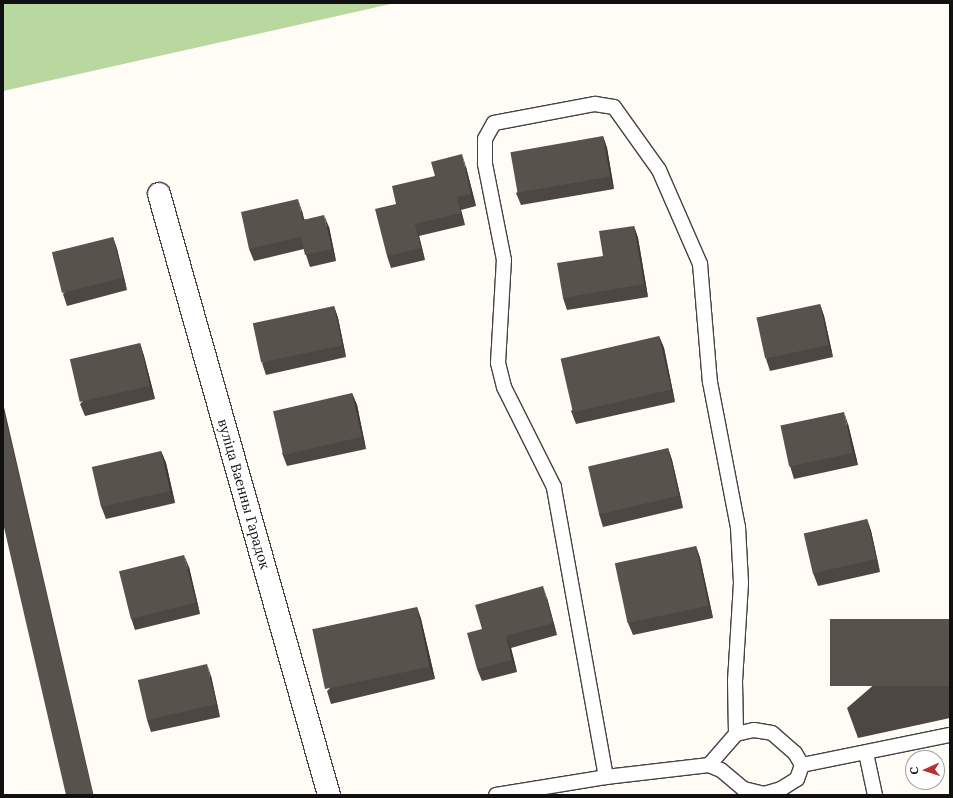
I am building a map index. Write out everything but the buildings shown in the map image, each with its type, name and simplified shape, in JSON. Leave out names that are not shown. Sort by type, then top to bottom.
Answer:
[{"type":"street","name":"вуліца Ваенны Гарадок","points":[[159,194],[329,795]]},
{"type":"lane","points":[[606,777],[554,487],[504,387],[498,363],[504,260],[485,164],[485,139],[494,122],[595,104],[614,107],[659,170],[700,264],[710,382],[738,527],[741,583],[735,681],[736,734]]},
{"type":"lane","points":[[496,795],[606,777],[709,765],[721,770],[744,789],[764,794],[781,789],[797,779],[802,765],[795,753],[772,733],[754,730],[736,734],[709,765]]},
{"type":"lane","points":[[802,765],[950,735]]},
{"type":"lane","points":[[866,753],[875,795]]},
{"type":"green space","points":[[3,3],[395,3],[3,91]]}]
